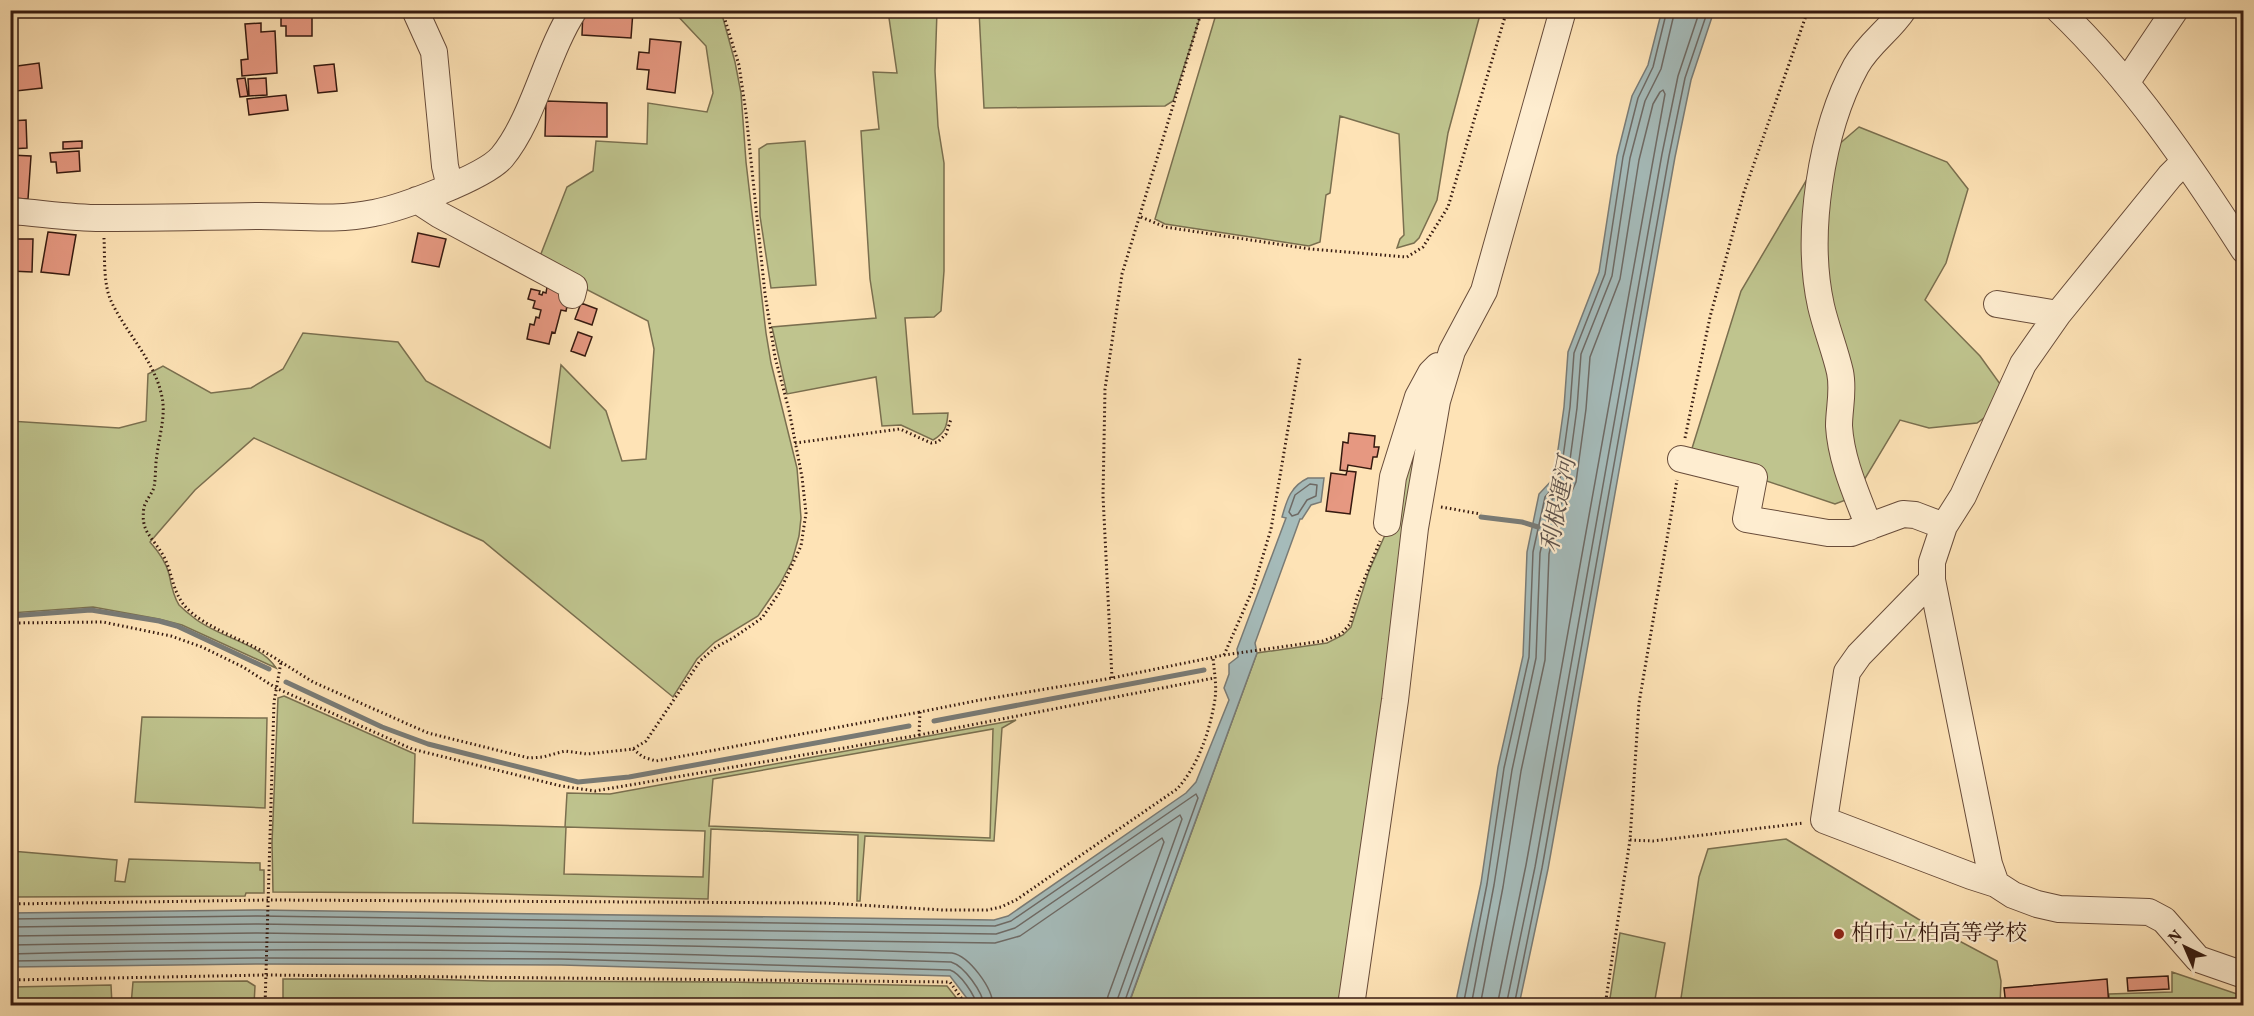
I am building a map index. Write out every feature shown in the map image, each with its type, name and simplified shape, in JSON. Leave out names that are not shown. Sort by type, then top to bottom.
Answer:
[{"type":"street","points":[[414,10],[434,52],[445,166],[450,187]]},
{"type":"street","points":[[10,211],[103,218],[282,216],[339,218],[374,213],[417,200],[487,169],[501,159],[523,122],[574,10]]},
{"type":"street","points":[[1350,1004],[1395,700],[1422,480],[1437,401],[1452,351],[1484,291],[1563,10]]},
{"type":"street","points":[[1869,527],[1842,452],[1839,425],[1842,397],[1840,374],[1821,304],[1815,225],[1826,145],[1846,87],[1870,45],[1903,10]]},
{"type":"street","points":[[2059,10],[2126,83],[2216,207],[2244,250]]},
{"type":"street","points":[[2126,83],[2175,10]]},
{"type":"street","points":[[1996,884],[1989,864],[1932,580],[1932,562],[1944,526],[1963,496],[2023,364],[2058,314],[2170,176],[2184,162]]},
{"type":"street","points":[[417,200],[440,215],[574,287],[572,295]]},
{"type":"street","points":[[1997,304],[2058,314]]},
{"type":"street","points":[[1387,523],[1393,477],[1418,397],[1431,374],[1452,351]]},
{"type":"street","points":[[1681,459],[1754,477],[1746,519],[1828,533],[1851,533],[1904,514],[1915,515],[1944,526]]},
{"type":"street","points":[[1932,580],[1859,656],[1847,672],[1824,820],[1996,884],[2013,895],[2060,909],[2149,912],[2164,920],[2199,959],[2244,975]]},
{"type":"path","points":[[103,218],[106,274],[110,299],[148,363],[162,396],[163,415],[154,488],[145,504],[143,523],[148,536],[171,568],[174,586],[182,603],[195,617],[267,652],[313,682],[428,733],[529,758],[565,751],[587,754],[633,749],[646,741],[700,661],[716,647],[762,618],[779,593],[801,546],[806,513],[795,442],[774,357],[739,65],[722,10]]},
{"type":"path","points":[[1112,678],[1102,496],[1105,389],[1122,274],[1202,10]]},
{"type":"path","points":[[1141,217],[1165,227],[1299,248],[1407,257],[1423,247],[1448,207],[1507,10]]},
{"type":"path","points":[[1605,1005],[1630,840],[1639,703],[1681,459],[1710,317],[1744,192],[1808,10]]},
{"type":"path","points":[[1224,655],[1253,589],[1271,529],[1300,358]]},
{"type":"path","points":[[795,442],[900,429],[931,443],[938,442],[946,434],[951,419]]},
{"type":"path","points":[[1441,507],[1481,514]]},
{"type":"path","points":[[633,749],[643,757],[656,761],[980,700],[1112,678],[1224,655],[1323,641],[1341,634],[1350,624],[1357,597],[1387,523]]},
{"type":"path","points":[[10,623],[103,622],[171,636],[222,657],[276,688],[412,749],[561,786],[595,791],[919,735],[1215,678]]},
{"type":"path","points":[[10,904],[269,900],[826,903],[943,910],[987,910],[1001,907],[1048,879],[1177,789],[1192,770],[1203,743],[1215,698],[1213,657]]},
{"type":"path","points":[[265,1005],[274,702],[281,662]]},
{"type":"path","points":[[919,735],[920,712]]},
{"type":"path","points":[[1630,840],[1653,841],[1824,820]]},
{"type":"path","points":[[10,980],[265,975],[950,982],[968,1005]]},
{"type":"green space","points":[[979,10],[1202,11],[1173,101],[1165,106],[984,108]]},
{"type":"green space","points":[[673,11],[721,11],[735,62],[741,93],[746,162],[766,333],[771,363],[797,468],[801,518],[792,561],[780,584],[758,616],[715,642],[697,659],[673,697],[483,541],[254,438],[195,490],[150,542],[166,565],[179,605],[203,624],[260,652],[276,668],[182,625],[159,619],[93,607],[11,613],[10,421],[119,428],[146,421],[148,374],[163,366],[211,393],[251,388],[283,369],[303,333],[398,342],[426,381],[550,448],[561,365],[606,411],[622,461],[646,459],[654,349],[648,321],[537,264],[567,187],[593,171],[596,141],[647,144],[648,103],[707,112],[713,93],[706,46]]},
{"type":"green space","points":[[888,11],[937,11],[935,71],[938,126],[944,163],[944,271],[941,311],[934,317],[905,318],[913,414],[948,413],[945,429],[933,440],[901,425],[882,426],[876,377],[787,394],[772,327],[876,318],[870,279],[861,131],[879,129],[873,72],[897,73]]},
{"type":"green space","points":[[1217,11],[1481,11],[1448,133],[1437,200],[1419,238],[1414,243],[1397,248],[1404,235],[1399,134],[1340,116],[1330,193],[1326,195],[1320,242],[1309,246],[1165,224],[1155,219]]},
{"type":"green space","points":[[1859,127],[1947,162],[1968,189],[1946,263],[1925,300],[1980,356],[2003,388],[1995,410],[1977,423],[1929,428],[1900,420],[1854,497],[1835,504],[1740,472],[1689,458],[1741,291],[1816,164]]},
{"type":"green space","points":[[805,141],[816,285],[771,288],[760,216],[759,149],[767,144]]},
{"type":"green space","points":[[1431,378],[1339,1006],[1128,1006],[1257,653],[1327,643],[1343,635],[1351,627],[1369,571],[1385,535]]},
{"type":"green space","points":[[284,696],[415,754],[413,823],[565,827],[567,793],[610,794],[1016,720],[1002,728],[994,841],[865,836],[860,901],[857,901],[858,835],[711,829],[708,899],[454,893],[273,892],[272,843],[278,698]],"holes":[[[993,729],[990,838],[709,826],[713,779]],[[566,827],[705,831],[703,877],[564,874]]]},
{"type":"green space","points":[[142,717],[267,718],[265,808],[135,802]]},
{"type":"green space","name":"柏市立柏高等学校","points":[[1786,839],[1918,919],[1997,961],[2001,981],[2000,1005],[1680,1005],[1699,877],[1708,849]]},
{"type":"green space","points":[[11,851],[117,860],[115,881],[125,882],[129,859],[260,863],[260,870],[264,870],[264,893],[246,893],[245,896],[11,897]]},
{"type":"green space","points":[[1620,933],[1665,943],[1654,1005],[1609,1005]]},
{"type":"green space","points":[[2172,972],[2243,996],[2243,1005],[2109,1005],[2109,994],[2172,992]]},
{"type":"green space","points":[[283,979],[947,986],[962,1005],[283,1006]]},
{"type":"green space","points":[[247,981],[255,986],[254,1005],[131,1005],[133,982]]},
{"type":"green space","points":[[111,985],[112,1005],[11,1005],[11,987]]},
{"type":"water","name":"利根運河","points":[[1662,10],[1714,11],[1691,80],[1675,157],[1548,869],[1519,1005],[1457,1005],[1481,883],[1498,767],[1523,656],[1527,552],[1539,494],[1554,478],[1564,407],[1568,352],[1599,272],[1617,156],[1632,96],[1648,65]]},
{"type":"water","points":[[1308,478],[1324,478],[1321,502],[1311,505],[1300,519],[1255,643],[1257,653],[1128,1005],[972,1005],[950,976],[561,965],[258,964],[11,967],[11,913],[258,910],[994,920],[1008,916],[1186,793],[1196,782],[1229,700],[1224,688],[1229,674],[1229,664],[1238,657],[1237,649],[1286,518],[1282,517],[1286,504],[1297,485]]},
{"type":"building","points":[[583,10],[633,11],[631,38],[582,35]]},
{"type":"building","points":[[312,12],[312,36],[286,36],[286,26],[281,26],[281,13]]},
{"type":"building","points":[[261,23],[261,32],[275,31],[277,73],[242,76],[241,60],[248,59],[245,24]]},
{"type":"building","points":[[650,39],[681,42],[675,93],[647,89],[649,70],[637,69],[639,52],[649,53]]},
{"type":"building","points":[[39,63],[42,88],[16,91],[15,84],[10,85],[10,67]]},
{"type":"building","points":[[334,64],[337,91],[318,93],[314,66]]},
{"type":"building","points":[[245,78],[248,96],[240,97],[237,79]]},
{"type":"building","points":[[266,78],[267,95],[249,96],[248,79]]},
{"type":"building","points":[[286,95],[288,110],[249,115],[247,99]]},
{"type":"building","points":[[546,101],[607,103],[607,137],[545,136]]},
{"type":"building","points":[[26,120],[27,148],[10,149],[10,121]]},
{"type":"building","points":[[82,141],[82,148],[63,149],[63,142]]},
{"type":"building","points":[[79,151],[80,171],[57,173],[56,162],[51,162],[50,153]]},
{"type":"building","points":[[10,155],[31,156],[28,199],[10,198]]},
{"type":"building","points":[[48,232],[76,235],[69,275],[41,272]]},
{"type":"building","points":[[418,233],[446,239],[439,267],[412,262]]},
{"type":"building","points":[[10,239],[33,239],[32,272],[10,271]]},
{"type":"building","points":[[547,287],[565,292],[568,302],[566,311],[561,310],[555,333],[552,332],[549,344],[527,339],[530,324],[534,325],[541,310],[533,308],[535,301],[528,299],[531,289],[540,291],[539,294],[542,295],[543,292],[546,293]]},
{"type":"building","points":[[581,303],[597,309],[592,325],[575,319]]},
{"type":"building","points":[[578,332],[592,337],[585,356],[571,351]]},
{"type":"building","points":[[1349,433],[1375,436],[1374,447],[1379,447],[1377,457],[1373,457],[1371,469],[1348,465],[1347,471],[1340,470],[1343,442],[1348,443]]},
{"type":"building","points":[[1347,471],[1356,472],[1350,514],[1326,511],[1331,473],[1346,475]]},
{"type":"building","points":[[2168,976],[2169,989],[2128,991],[2127,978]]},
{"type":"building","points":[[2107,979],[2109,1006],[2006,1006],[2004,988]]},
{"type":"waterway","name":"利根運河","points":[[1481,517],[1522,522],[1538,527]]},
{"type":"waterway","points":[[10,616],[91,610],[159,621],[177,626],[269,669]]},
{"type":"waterway","points":[[934,721],[1204,670]]},
{"type":"waterway","points":[[286,682],[382,727],[428,744],[578,782],[629,777],[909,726]]},
{"type":"place","name":"柏市立柏高等学校","points":[[1839,934]]}]
